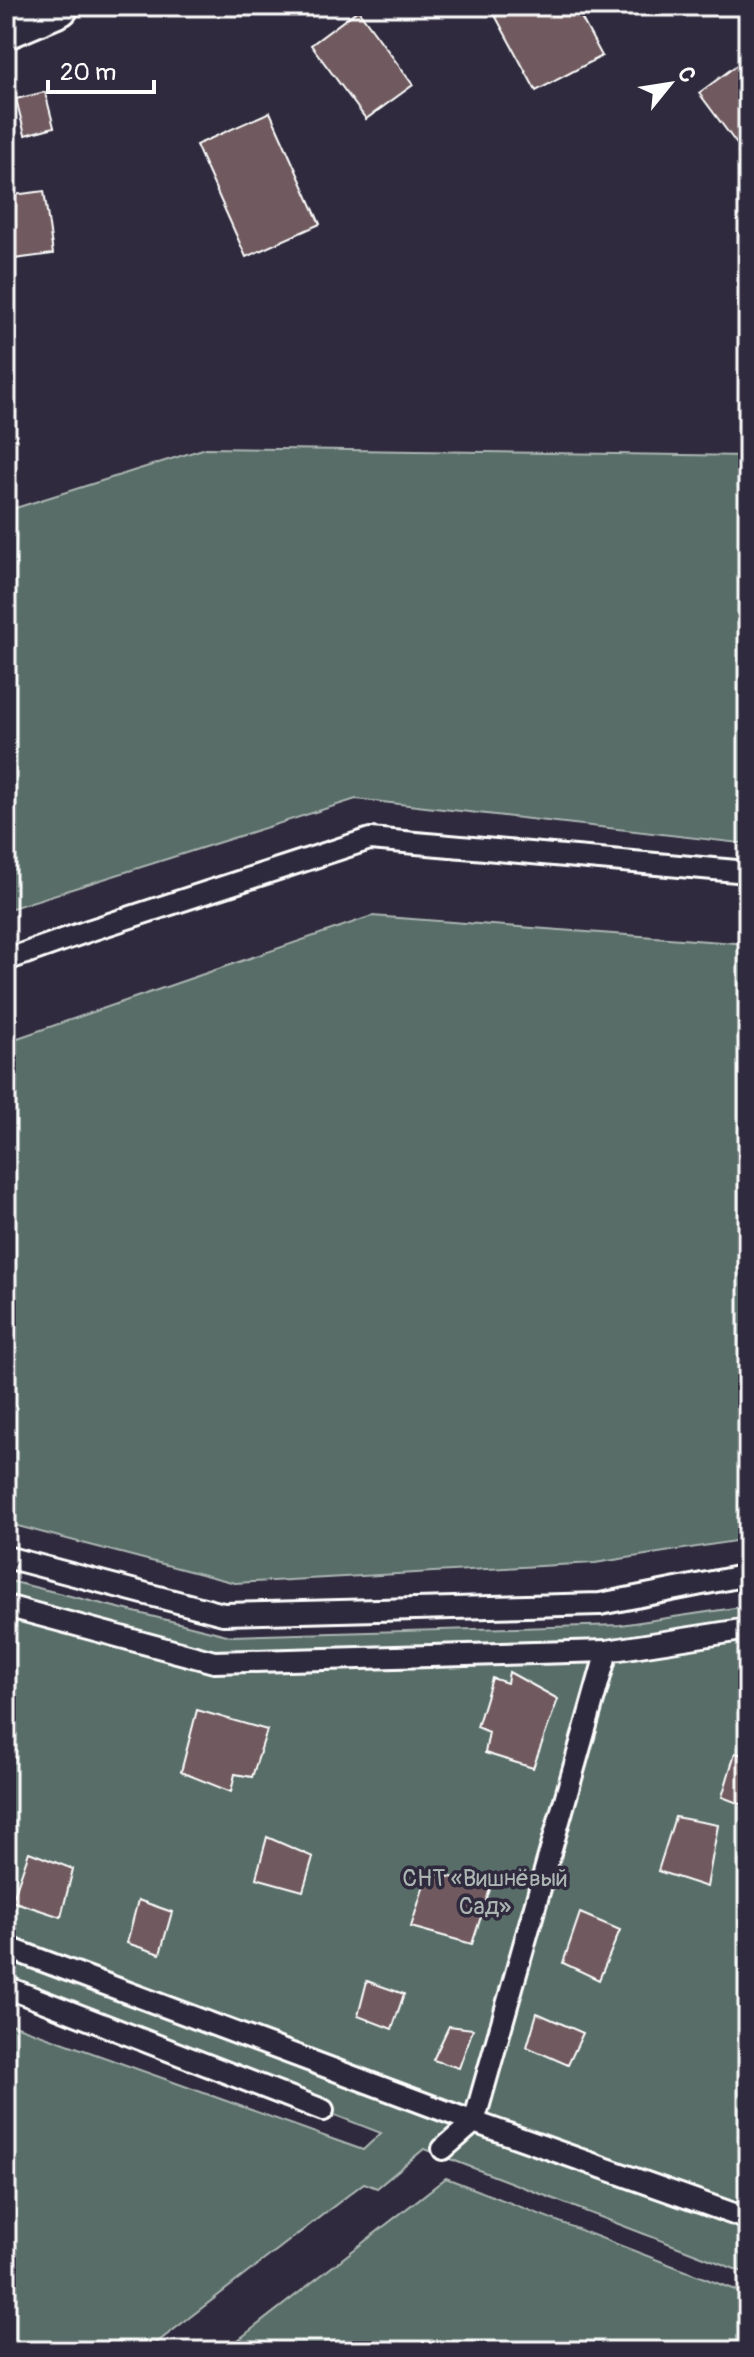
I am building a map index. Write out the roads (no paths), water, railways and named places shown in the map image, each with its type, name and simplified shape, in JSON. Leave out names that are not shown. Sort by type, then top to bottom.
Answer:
[{"type":"street","points":[[6,28],[58,6]]},
{"type":"lane","points":[[6,960],[370,839],[748,872]]},
{"type":"lane","points":[[6,1557],[223,1614],[600,1604],[748,1575]]},
{"type":"lane","points":[[6,1606],[214,1662],[607,1651],[748,1629]]},
{"type":"lane","points":[[443,2149],[474,2122],[607,1651]]},
{"type":"lane","points":[[6,1947],[474,2122],[748,2219]]},
{"type":"lane","points":[[6,1987],[323,2110]]},
{"type":"park label","name":"СНТ «Вишнёвый Сад»","points":[[485,1892]]}]
